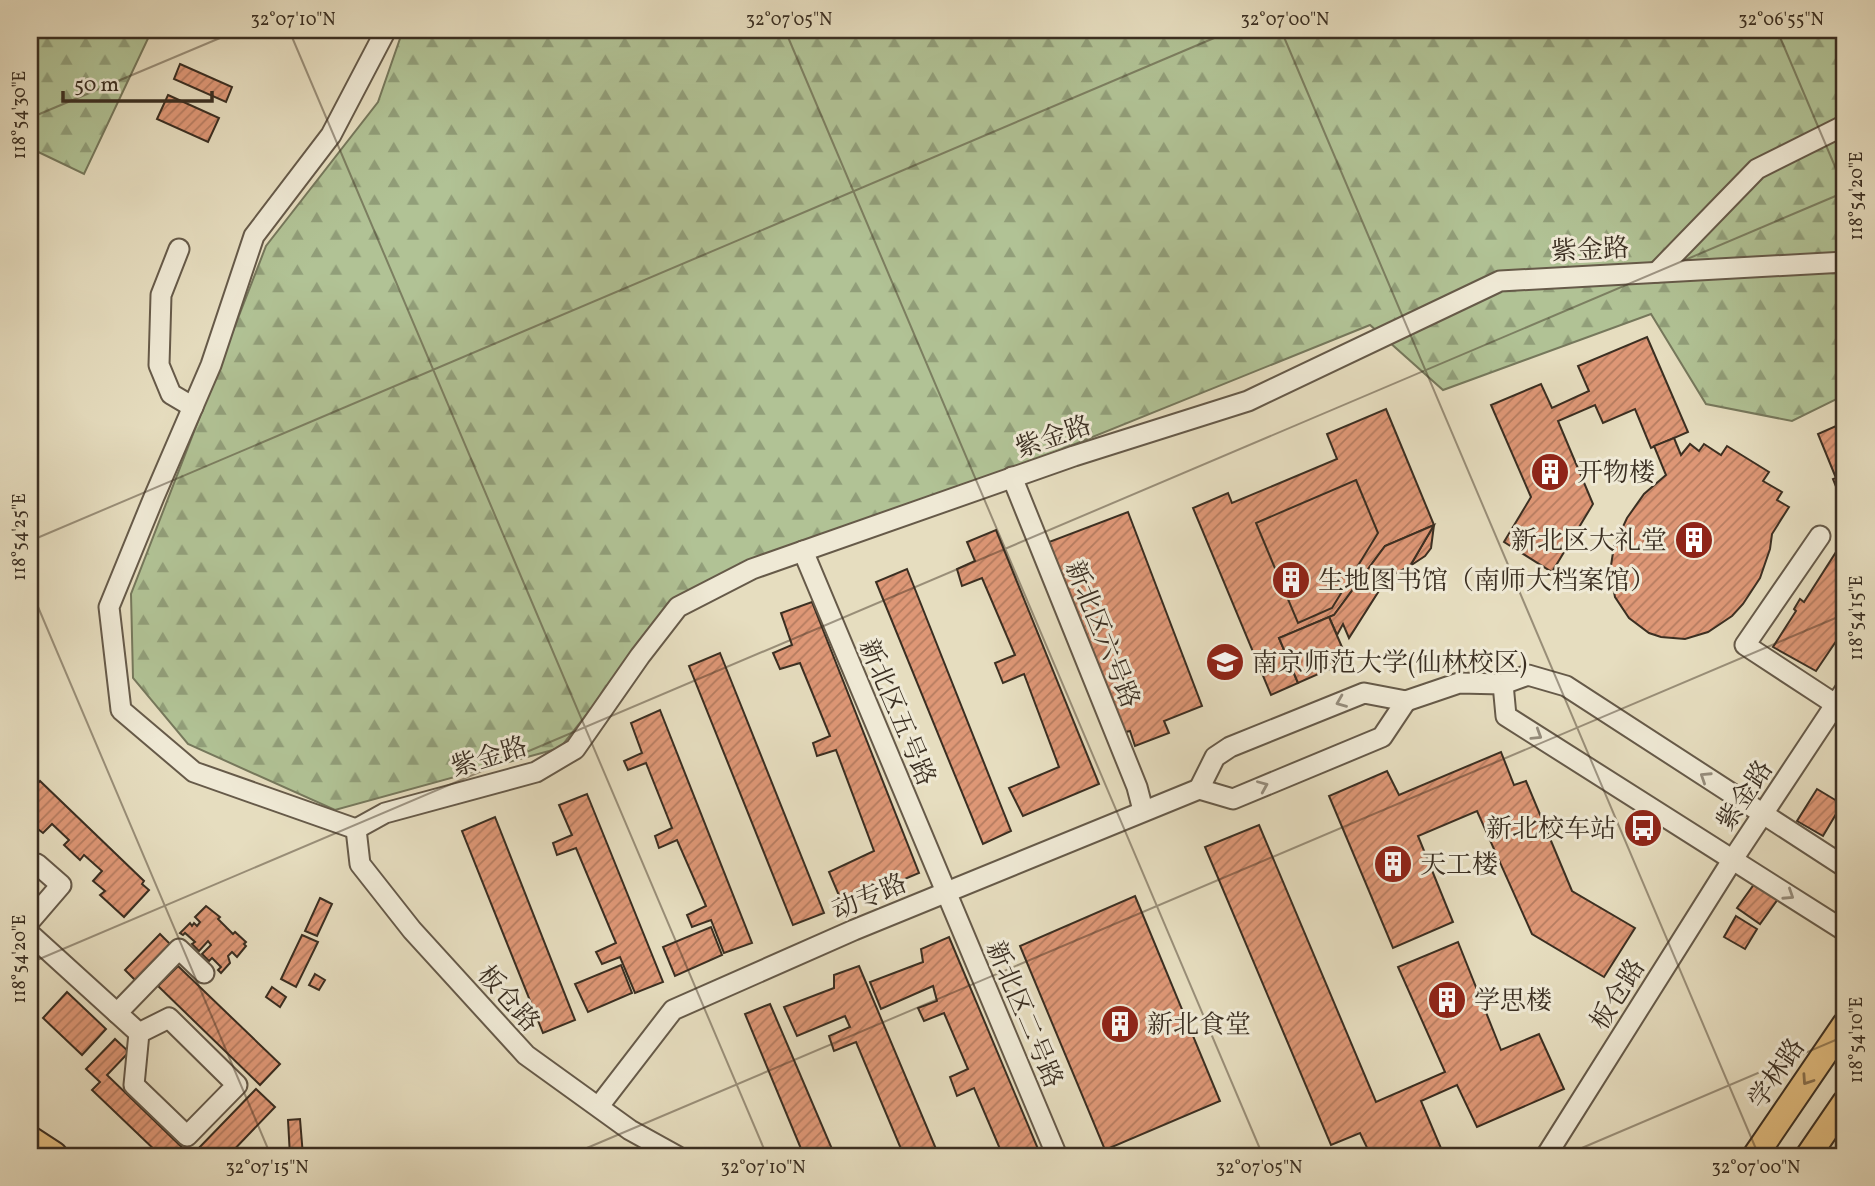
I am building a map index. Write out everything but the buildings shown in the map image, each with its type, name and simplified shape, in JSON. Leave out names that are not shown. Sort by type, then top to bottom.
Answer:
[{"type":"highway","points":[[30,1142],[53,1156]]},
{"type":"main road","name":"学林路","points":[[1755,1156],[1845,1024]]},
{"type":"main road","points":[[1808,1156],[1845,1102]]},
{"type":"street","points":[[356,829],[194,772],[121,710],[109,607],[211,365],[254,236],[331,135],[386,30]]},
{"type":"street","points":[[1657,272],[1757,169],[1845,125]]},
{"type":"street","points":[[179,249],[161,295],[159,365],[171,394],[193,407]]},
{"type":"street","name":"紫金路","points":[[356,829],[385,813],[536,772],[575,749],[678,607],[752,569],[1012,477],[1248,401],[1500,281],[1845,262]]},
{"type":"street","name":"新北区六号路","points":[[1012,477],[1132,775],[1143,810]]},
{"type":"street","points":[[1820,536],[1745,645],[1840,697]]},
{"type":"street","name":"新北区五号路","points":[[803,551],[945,893]]},
{"type":"street","points":[[1406,701],[1382,737],[1233,799],[1199,789],[1215,757],[1230,747],[1364,693],[1406,701],[1459,683],[1503,684],[1528,675],[1566,686],[1845,867]]},
{"type":"street","points":[[1503,684],[1506,716],[1845,931]]},
{"type":"street","name":"紫金路","points":[[1733,859],[1840,697]]},
{"type":"street","name":"动专路","points":[[599,1106],[673,1010],[945,893],[1199,789]]},
{"type":"street","name":"板仓路","points":[[356,829],[360,864],[412,930],[526,1055],[630,1130],[677,1156]]},
{"type":"street","name":"板仓路","points":[[1546,1156],[1733,859]]},
{"type":"street","points":[[30,873],[37,864],[61,885],[30,921]]},
{"type":"street","name":"新北区二号路","points":[[945,893],[1057,1156]]},
{"type":"street","points":[[30,934],[139,1034]]},
{"type":"street","points":[[117,1013],[179,949],[204,973]]},
{"type":"street","points":[[169,1018],[237,1085],[187,1136],[134,1085],[139,1034],[169,1018]]},
{"type":"green space","points":[[30,30],[152,30],[84,174],[30,148]]},
{"type":"green space","points":[[403,30],[1845,30],[1845,395],[1792,421],[1706,404],[1651,314],[1443,390],[1370,325],[671,607],[560,748],[335,810],[188,744],[133,678],[131,594],[266,246],[378,102]]},
{"type":"place","name":"开物楼","points":[[1550,472]]},
{"type":"place","name":"新北区大礼堂","points":[[1694,540]]},
{"type":"place","name":"生地图书馆（南师大档案馆）","points":[[1291,580]]},
{"type":"place","name":"南京师范大学(仙林校区)","points":[[1225,662]]},
{"type":"place","name":"新北校车站","points":[[1643,828]]},
{"type":"place","name":"天工楼","points":[[1393,864]]},
{"type":"place","name":"学思楼","points":[[1447,1000]]},
{"type":"place","name":"新北食堂","points":[[1120,1024]]}]
